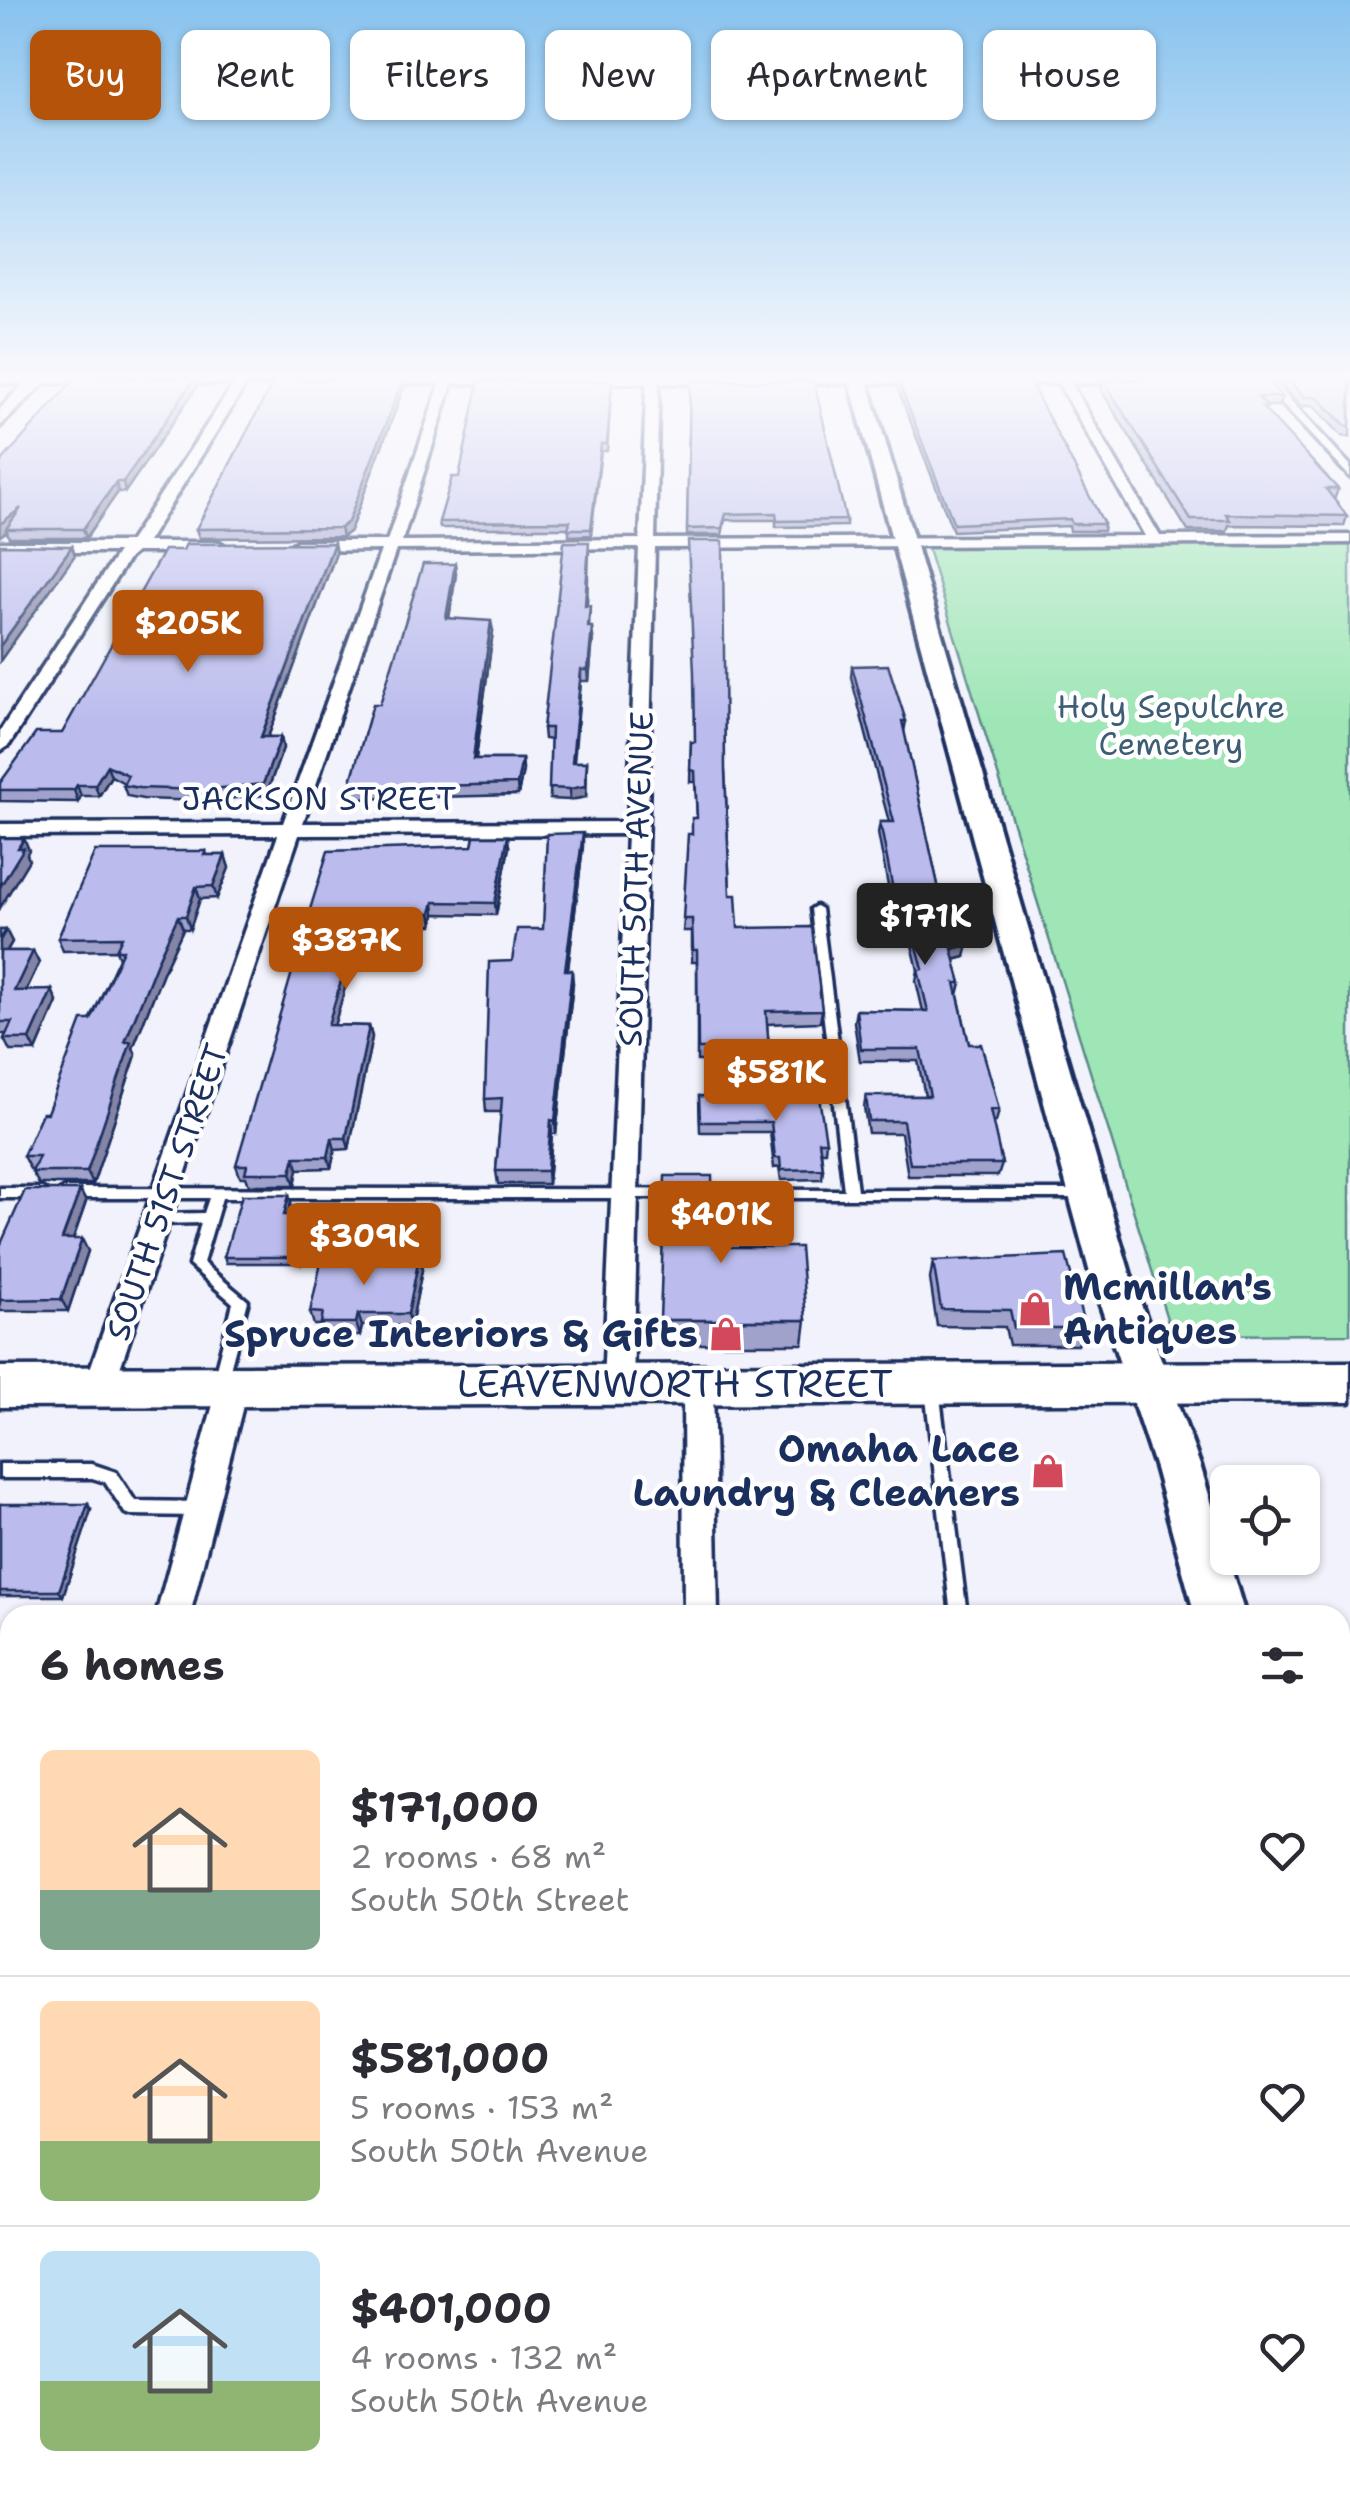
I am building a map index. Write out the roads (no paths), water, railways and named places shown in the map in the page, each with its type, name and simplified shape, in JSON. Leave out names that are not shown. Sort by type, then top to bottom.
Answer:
[{"type":"main road","points":[[890,492],[1127,1331],[1183,1483],[1217,1605]]},
{"type":"main road","name":"LEAVENWORTH STREET","points":[[0,1386],[1350,1382]]},
{"type":"street","points":[[0,745],[122,555],[143,538],[172,492]]},
{"type":"street","name":"SOUTH 51ST STREET","points":[[99,1386],[410,492]]},
{"type":"street","name":"SOUTH 50TH AVENUE","points":[[618,1384],[650,492]]},
{"type":"street","points":[[1127,492],[1155,540]]},
{"type":"street","points":[[278,546],[1350,539]]},
{"type":"street","points":[[0,547],[241,546]]},
{"type":"street","name":"JACKSON STREET","points":[[0,830],[639,828]]},
{"type":"street","points":[[698,1384],[701,1605]]},
{"type":"street","points":[[176,1605],[201,1509],[226,1386]]},
{"type":"lane","points":[[816,910],[851,1194]]},
{"type":"lane","points":[[0,1193],[1088,1195]]},
{"type":"lane","points":[[217,1193],[196,1264],[241,1301],[226,1386]]},
{"type":"lane","points":[[157,1219],[209,1218]]},
{"type":"lane","points":[[931,1383],[959,1605]]},
{"type":"lane","points":[[0,1470],[92,1471],[110,1477],[131,1508],[201,1509]]},
{"type":"place","name":"Mcmillan's Antiques","points":[[1035,1309]]},
{"type":"place","name":"Spruce Interiors & Gifts","points":[[726,1334]]},
{"type":"place","name":"Omaha Lace Laundry & Cleaners","points":[[1048,1471]]},
{"type":"park label","name":"Holy Sepulchre Cemetery","points":[[1171,726]]}]
